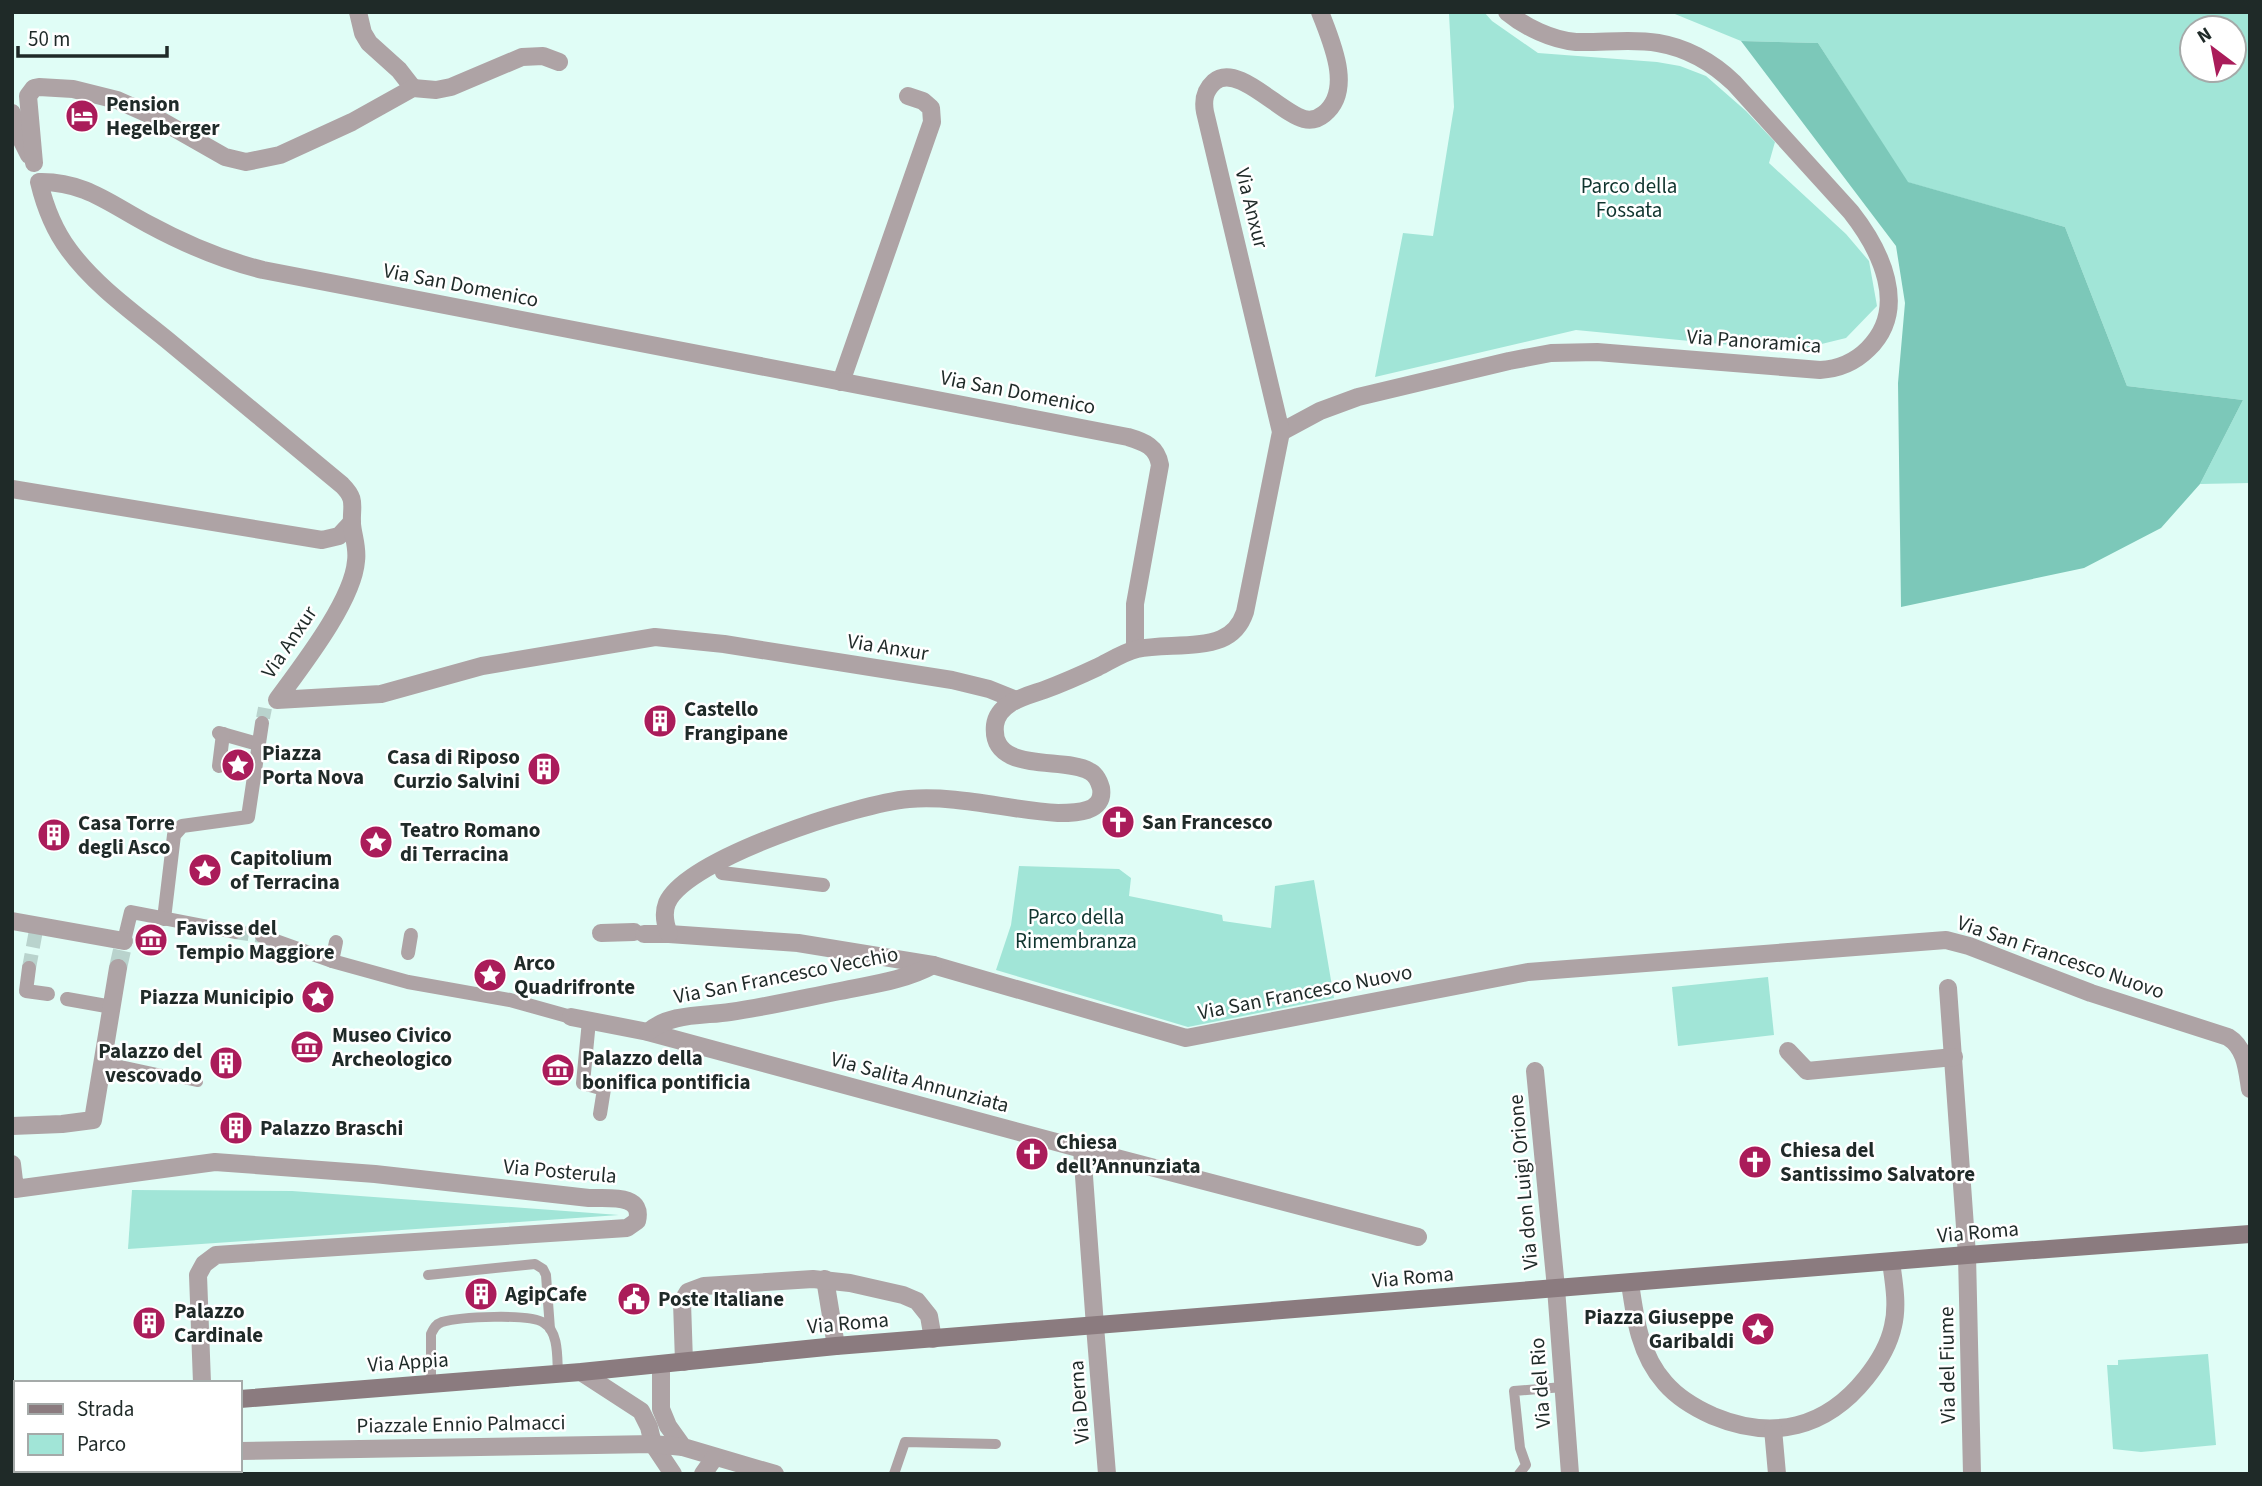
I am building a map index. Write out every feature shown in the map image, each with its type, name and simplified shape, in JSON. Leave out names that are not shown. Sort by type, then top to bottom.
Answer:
[{"type":"main road","name":"Via Roma","points":[[581,1372],[836,1346],[2250,1234]]},
{"type":"main road","name":"Via Appia","points":[[242,1399],[581,1372]]},
{"type":"street","points":[[358,12],[361,27],[369,43],[399,70],[413,88]]},
{"type":"street","name":"Via Anxur","points":[[266,714],[381,694],[482,666],[655,637],[759,649],[952,680],[989,689],[1016,700],[1074,678],[1135,649],[1218,640],[1239,626],[1245,612],[1281,432],[1205,112],[1204,96],[1217,80],[1226,76],[1244,82],[1299,118],[1311,121],[1321,116],[1335,101],[1339,82],[1332,44],[1320,12]]},
{"type":"street","name":"Via Panoramica","points":[[1281,432],[1320,411],[1358,397],[1537,355],[1597,352],[1820,370],[1839,367],[1852,361],[1866,351],[1879,335],[1887,316],[1890,298],[1886,275],[1868,234],[1842,202],[1718,68],[1689,51],[1656,42],[1566,40],[1531,27],[1507,12]]},
{"type":"street","points":[[12,489],[322,540],[339,536],[352,522],[354,511],[349,492],[342,485],[128,308],[85,269],[70,250],[46,208],[34,163],[27,101],[30,92],[39,87],[73,89],[117,100],[141,110],[225,157],[246,162],[273,158],[300,147],[413,88],[451,88],[522,57],[542,56],[559,61]]},
{"type":"street","points":[[841,382],[932,122],[931,107],[908,96]]},
{"type":"street","points":[[12,113],[21,141],[34,163]]},
{"type":"street","name":"Via San Domenico","points":[[39,182],[60,182],[85,189],[199,250],[262,270],[1128,437],[1154,448],[1159,459],[1160,475],[1135,604],[1135,649]]},
{"type":"street","name":"Via Anxur","points":[[266,714],[312,652],[352,581],[357,553],[352,522]]},
{"type":"street","points":[[669,934],[665,917],[666,904],[693,876],[772,838],[849,811],[890,802],[933,799],[1058,813],[1076,813],[1093,808],[1100,800],[1100,786],[1098,779],[1088,770],[1018,758],[1000,747],[995,732],[996,721],[1003,709],[1016,700]]},
{"type":"street","points":[[164,919],[174,835],[182,826],[248,817],[258,744],[266,714]]},
{"type":"street","points":[[219,766],[221,734],[258,744]]},
{"type":"street","points":[[722,873],[823,885]]},
{"type":"street","points":[[12,921],[124,941],[131,912],[235,932]]},
{"type":"street","name":"Via San Francesco Nuovo","points":[[601,933],[669,934],[798,943],[933,965],[1186,1038],[1528,972],[1946,940],[1969,946],[2091,993],[2228,1037],[2243,1055],[2250,1089]]},
{"type":"street","points":[[408,953],[411,935]]},
{"type":"street","points":[[262,936],[331,961],[336,942]]},
{"type":"street","name":"Via Salita Annunziata","points":[[331,961],[408,982],[510,999],[571,1017],[648,1032],[1419,1237]]},
{"type":"street","name":"Via San Francesco Vecchio","points":[[648,1032],[675,1018],[756,1008],[883,982],[933,965]]},
{"type":"street","points":[[29,968],[26,991],[48,994]]},
{"type":"street","points":[[12,1126],[93,1120],[118,968]]},
{"type":"street","name":"Via del Fiume","points":[[1948,988],[1967,1255],[1972,1474]]},
{"type":"street","points":[[67,999],[112,1007]]},
{"type":"street","points":[[590,1021],[583,1083],[604,1089],[600,1114]]},
{"type":"street","points":[[1788,1051],[1807,1071],[1954,1057]]},
{"type":"street","name":"Via don Luigi Orione","points":[[1535,1071],[1556,1288]]},
{"type":"street","name":"Via Derna","points":[[1082,1149],[1107,1474]]},
{"type":"street","name":"Via Posterula","points":[[12,1164],[15,1189],[215,1162],[362,1173],[625,1200],[634,1203],[638,1210],[637,1221],[627,1228],[216,1255],[204,1264],[198,1275],[202,1381]]},
{"type":"street","points":[[1630,1283],[1640,1338],[1664,1383],[1692,1407],[1721,1419],[1750,1427],[1791,1428],[1811,1422],[1852,1395],[1878,1363],[1893,1328],[1896,1310],[1891,1262]]},
{"type":"street","points":[[684,1362],[682,1306],[685,1296],[692,1289],[704,1286],[825,1279],[850,1283],[912,1298],[926,1310],[933,1339]]},
{"type":"street","points":[[825,1279],[836,1346]]},
{"type":"street","name":"Via del Rio","points":[[1556,1288],[1570,1474]]},
{"type":"street","points":[[660,1364],[661,1409],[668,1426],[683,1447]]},
{"type":"street","points":[[581,1372],[641,1412],[649,1427],[653,1444],[673,1474]]},
{"type":"street","points":[[1773,1429],[1776,1474]]},
{"type":"street","name":"Piazzale Ennio Palmacci","points":[[242,1451],[653,1444],[683,1447],[775,1474]]},
{"type":"street","points":[[703,1474],[715,1457]]},
{"type":"lane","points":[[101,1062],[198,1082]]},
{"type":"lane","points":[[428,1275],[535,1264],[546,1275],[550,1330]]},
{"type":"lane","points":[[431,1383],[431,1334],[435,1326],[441,1322],[520,1316],[544,1323],[550,1330],[554,1337],[558,1374]]},
{"type":"lane","points":[[1519,1474],[1526,1465],[1520,1448],[1514,1391],[1563,1387]]},
{"type":"lane","points":[[894,1474],[905,1442],[996,1444]]},
{"type":"green space","name":"Parco della Fossata","points":[[1451,12],[1484,12],[1492,21],[1538,53],[1657,62],[1680,66],[1706,76],[1746,111],[1775,142],[1769,163],[1846,234],[1869,261],[1877,306],[1846,338],[1793,351],[1576,330],[1375,377],[1403,233],[1433,236],[1454,107]]},
{"type":"green space","points":[[1670,12],[2250,12],[2250,483],[2200,484],[2243,400],[2127,386],[2065,227],[1907,182],[1818,43],[1741,41]]},
{"type":"green space","name":"Parco della Rimembranza","points":[[1019,866],[1119,869],[1131,878],[1129,896],[1222,915],[1223,921],[1271,928],[1275,886],[1314,880],[1334,998],[1188,1027],[996,970],[1011,925]]},
{"type":"green space","points":[[1768,977],[1774,1035],[1678,1046],[1672,987]]},
{"type":"green space","points":[[132,1190],[292,1191],[619,1215],[128,1249]]},
{"type":"green space","points":[[2208,1354],[2216,1445],[2141,1452],[2113,1449],[2107,1365],[2118,1365],[2118,1360]]},
{"type":"shaded area","points":[[1741,41],[1818,43],[1908,182],[2065,227],[2127,386],[2243,400],[2200,484],[2161,528],[2084,568],[1901,607],[1898,383],[1905,303],[1896,246]]},
{"type":"shaded area","points":[[12,1443],[14,1472],[150,1472],[129,1474],[12,1474]]},
{"type":"tunnel","points":[[263,718],[265,708]]},
{"type":"tunnel","points":[[29,968],[37,925]]},
{"type":"tunnel","points":[[235,932],[262,936]]},
{"type":"tunnel","points":[[118,968],[124,941]]},
{"type":"place","name":"Pension Hegelberger","points":[[82,116]]},
{"type":"place","name":"Castello Frangipane","points":[[660,721]]},
{"type":"place","name":"Piazza Porta Nova","points":[[238,765]]},
{"type":"place","name":"Casa di Riposo Curzio Salvini","points":[[544,769]]},
{"type":"place","name":"San Francesco","points":[[1118,822]]},
{"type":"place","name":"Casa Torre degli Asco","points":[[54,835]]},
{"type":"place","name":"Teatro Romano di Terracina","points":[[376,842]]},
{"type":"place","name":"Capitolium of Terracina","points":[[205,870]]},
{"type":"place","name":"Favisse del Tempio Maggiore","points":[[151,940]]},
{"type":"place","name":"Arco Quadrifronte","points":[[490,975]]},
{"type":"place","name":"Piazza Municipio","points":[[318,997]]},
{"type":"place","name":"Museo Civico Archeologico","points":[[307,1047]]},
{"type":"place","name":"Palazzo del vescovado","points":[[226,1063]]},
{"type":"place","name":"Palazzo della bonifica pontificia","points":[[558,1070]]},
{"type":"place","name":"Palazzo Braschi","points":[[236,1128]]},
{"type":"place","name":"Chiesa dell’Annunziata","points":[[1032,1154]]},
{"type":"place","name":"Chiesa del Santissimo Salvatore","points":[[1755,1162]]},
{"type":"place","name":"AgipCafe","points":[[481,1294]]},
{"type":"place","name":"Poste Italiane","points":[[634,1299]]},
{"type":"place","name":"Palazzo Cardinale","points":[[149,1323]]},
{"type":"place","name":"Piazza Giuseppe Garibaldi","points":[[1758,1329]]}]
